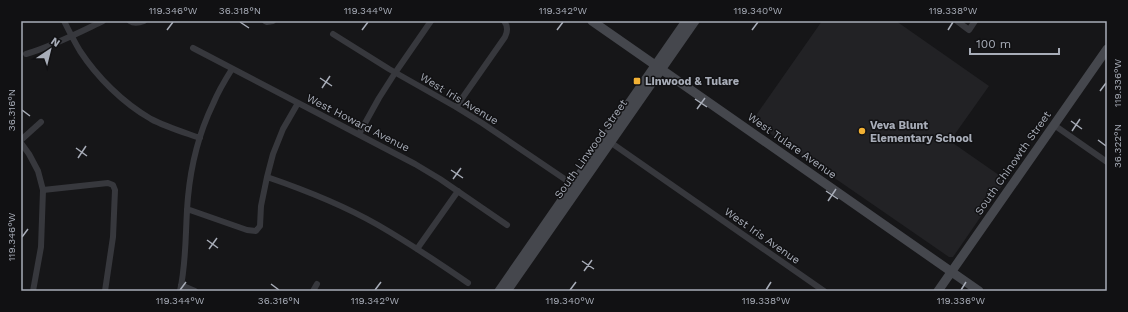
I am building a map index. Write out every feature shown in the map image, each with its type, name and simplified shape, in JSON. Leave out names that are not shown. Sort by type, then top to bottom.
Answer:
[{"type":"street","points":[[64,21],[80,51],[91,66],[109,86],[131,105],[151,119],[176,130],[200,138]]},
{"type":"street","points":[[26,54],[72,36],[103,21]]},
{"type":"street","points":[[130,21],[133,23],[140,23],[144,21]]},
{"type":"street","points":[[265,21],[273,21]]},
{"type":"street","points":[[359,134],[379,98],[431,21]]},
{"type":"street","points":[[456,107],[505,37],[507,29],[504,21]]},
{"type":"street","name":"West Tulare Avenue","points":[[592,21],[979,291]]},
{"type":"street","name":"South Linwood Street","points":[[505,290],[610,142],[686,21]]},
{"type":"street","name":"South Linwood Street","points":[[505,290],[572,184],[600,144],[695,21]]},
{"type":"street","points":[[957,21],[969,30],[975,21]]},
{"type":"street","name":"West Iris Avenue","points":[[333,34],[395,73],[482,123],[572,184]]},
{"type":"street","name":"West Howard Avenue","points":[[193,48],[416,164],[507,225]]},
{"type":"street","name":"South Chinowth Street","points":[[938,291],[1107,49]]},
{"type":"street","points":[[195,291],[181,288],[190,181],[200,138],[214,102],[232,69]]},
{"type":"street","points":[[187,209],[247,230],[256,231],[260,226],[261,206],[273,154],[283,129],[298,103]]},
{"type":"street","points":[[21,140],[41,122]]},
{"type":"street","points":[[1054,125],[1107,162]]},
{"type":"street","points":[[600,144],[610,142]]},
{"type":"street","name":"West Iris Avenue","points":[[610,142],[824,291]]},
{"type":"street","points":[[21,143],[38,171],[43,190],[41,247],[33,291]]},
{"type":"street","points":[[267,177],[334,203],[377,225],[468,282]]},
{"type":"street","points":[[43,190],[108,183],[113,185],[115,190],[113,237],[105,291]]},
{"type":"street","points":[[417,249],[458,191]]},
{"type":"street","points":[[313,291],[317,284]]},
{"type":"shaded area","name":"Veva Blunt Elementary School","points":[[822,21],[896,21],[989,86],[950,141],[1006,180],[953,257],[949,257],[752,121]]},
{"type":"place","name":"Linwood & Tulare","points":[[637,81]]},
{"type":"place","name":"Veva Blunt Elementary School","points":[[862,131]]}]
